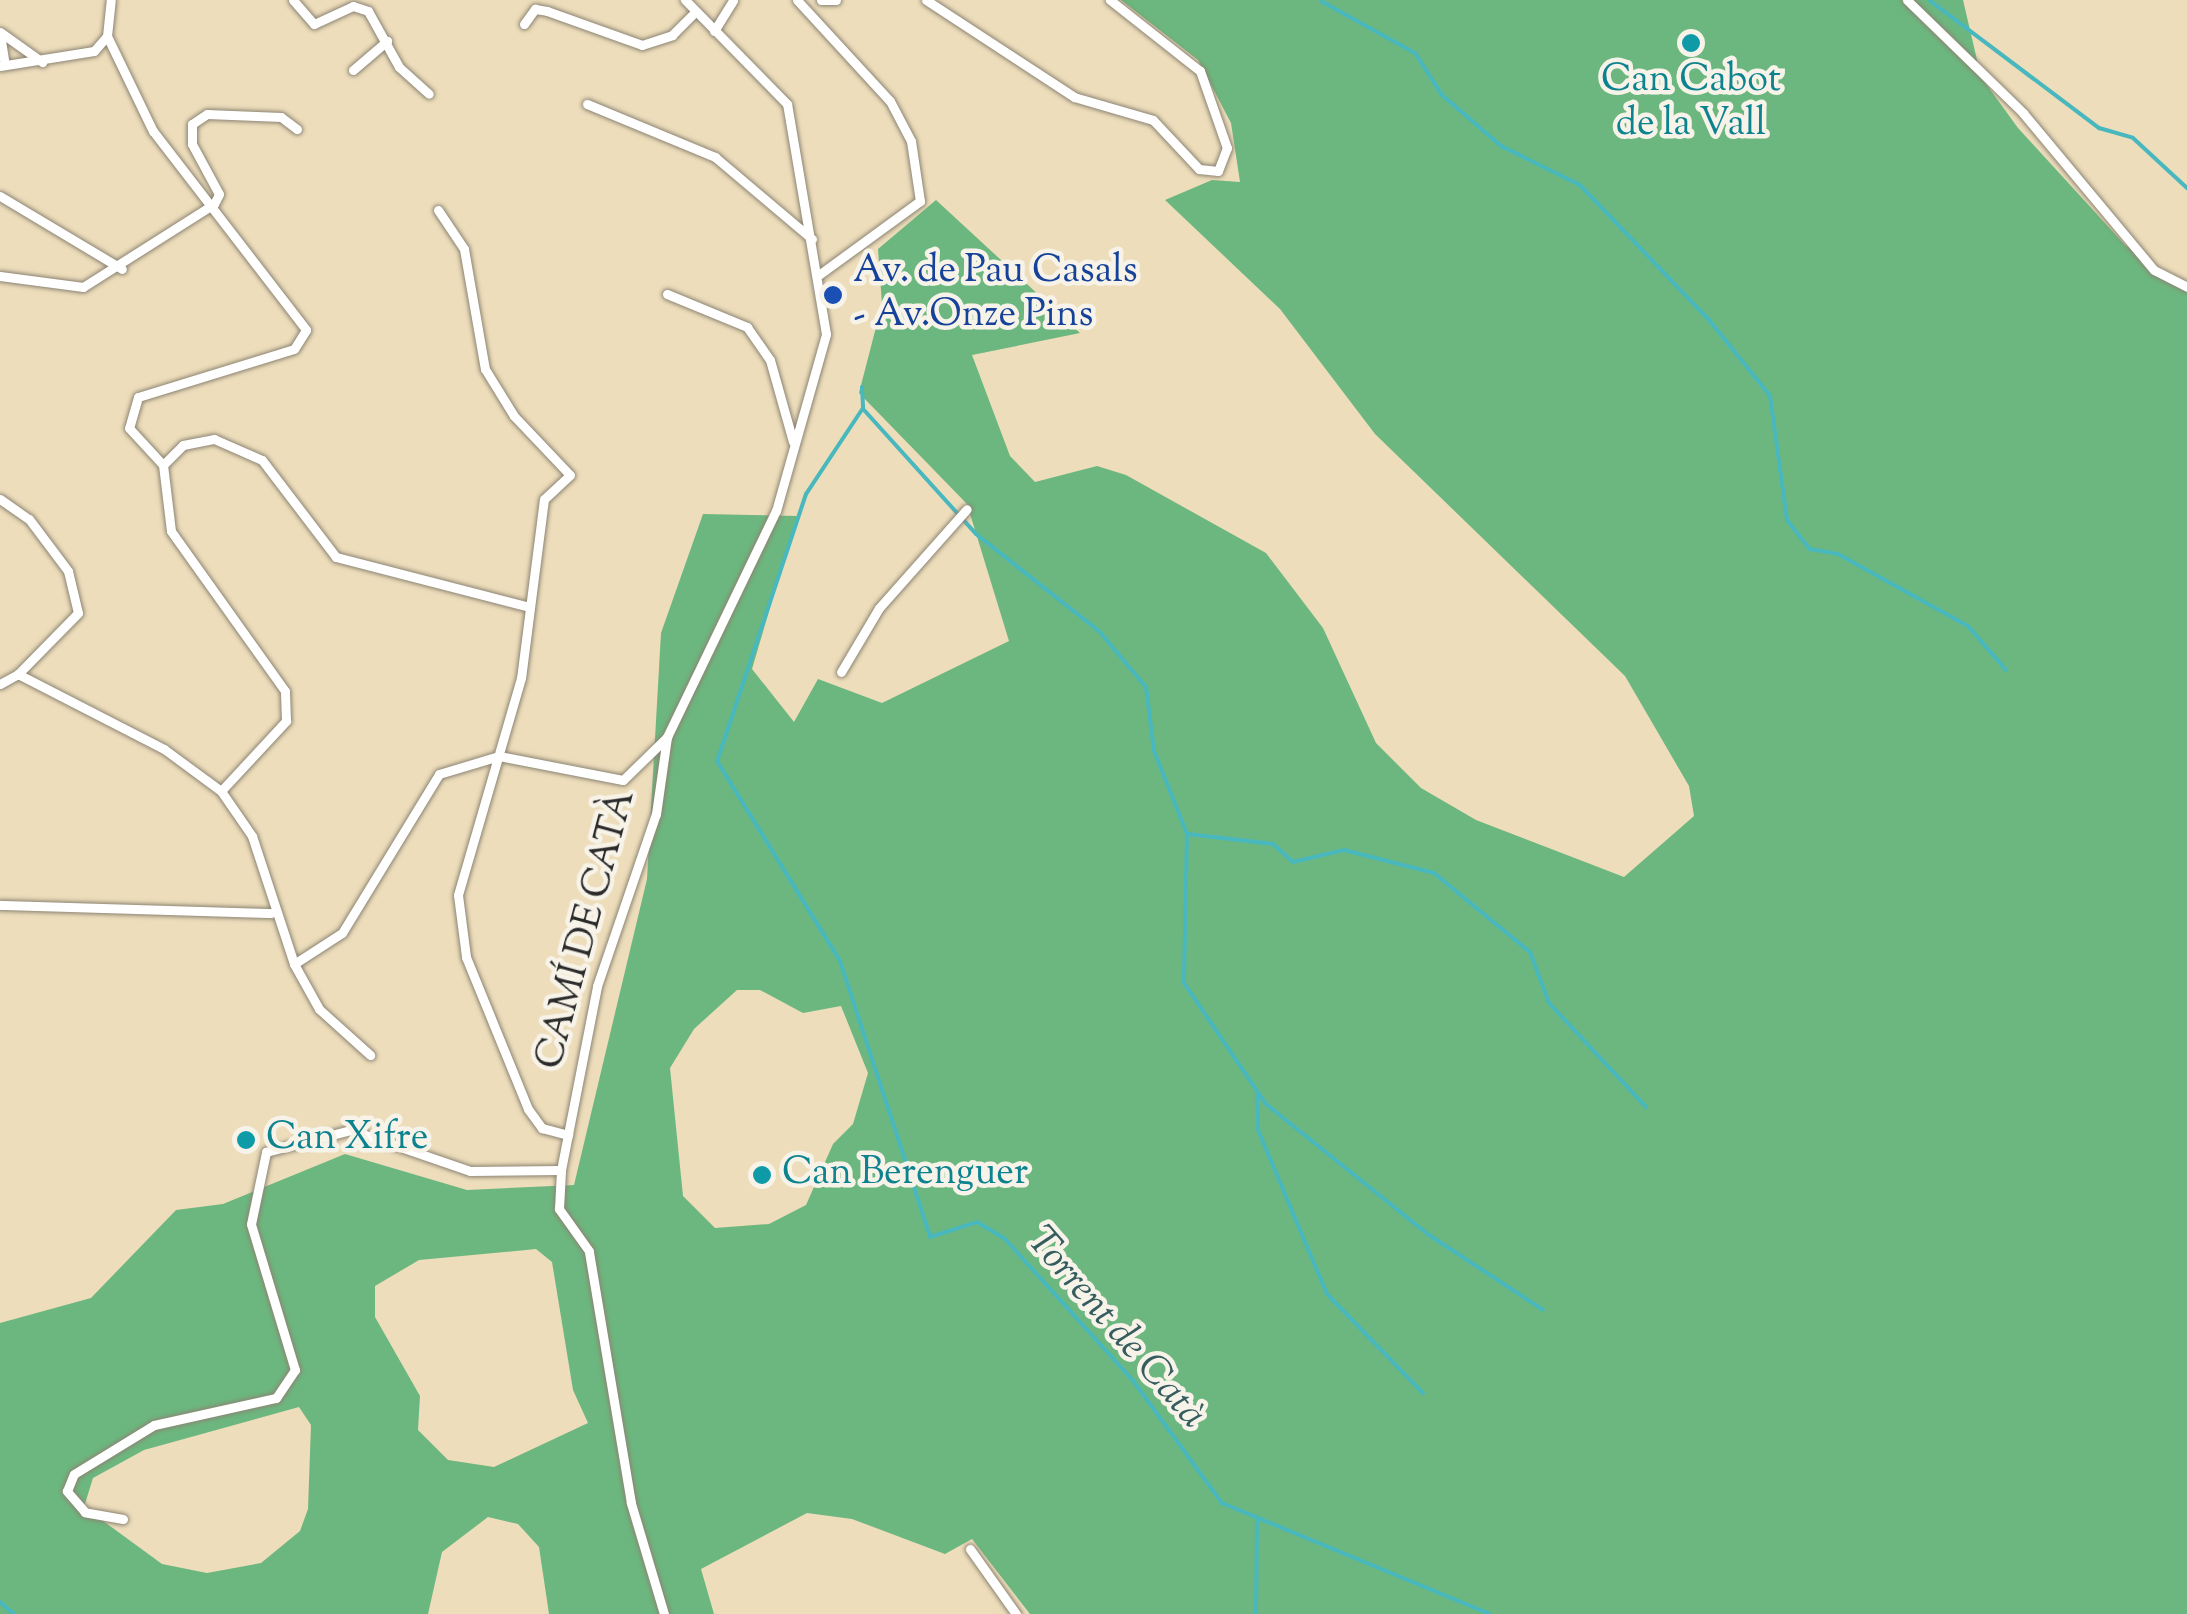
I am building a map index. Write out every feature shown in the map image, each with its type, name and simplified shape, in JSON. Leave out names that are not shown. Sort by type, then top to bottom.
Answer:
[{"type":"street","points":[[112,0],[107,36],[153,131],[214,204],[306,330],[294,349],[138,396],[129,428],[162,465],[171,531],[285,691],[286,721],[221,792]]},
{"type":"street","points":[[293,0],[314,24],[353,6],[368,11],[387,42],[429,94]]},
{"type":"street","points":[[685,0],[694,14],[768,75],[787,104],[820,274],[920,201],[911,141],[890,101],[797,0]]},
{"type":"street","points":[[714,31],[733,0]]},
{"type":"street","points":[[821,0],[836,0]]},
{"type":"street","points":[[926,0],[1074,97],[1153,120],[1199,170],[1218,171],[1227,148],[1200,72],[1110,0]]},
{"type":"street","points":[[1907,0],[2023,113],[2154,270],[2187,287]]},
{"type":"street","points":[[524,24],[535,9],[642,45],[672,35],[694,14]]},
{"type":"street","points":[[0,34],[3,65],[76,60],[107,36]]},
{"type":"street","points":[[0,34],[42,62]]},
{"type":"street","points":[[353,70],[387,42]]},
{"type":"street","points":[[587,104],[715,157],[812,239]]},
{"type":"street","points":[[0,276],[82,288],[122,269],[214,204],[219,194],[192,124],[207,114],[281,117],[297,129]]},
{"type":"street","points":[[0,196],[122,269]]},
{"type":"street","points":[[438,210],[464,249],[485,369],[514,416],[570,474],[544,499],[530,607],[499,756],[461,875],[466,957],[528,1110],[542,1128],[568,1135]]},
{"type":"street","name":"CAMÍ DE CATÀ","points":[[664,1614],[631,1503],[589,1251],[559,1209],[561,1170],[597,986],[656,814],[667,736],[752,570],[826,334],[820,274]]},
{"type":"street","points":[[667,294],[747,327],[770,360],[793,442]]},
{"type":"street","points":[[162,465],[194,441],[236,445],[262,460],[336,557],[530,607]]},
{"type":"street","points":[[0,499],[28,519],[68,571],[78,613],[18,674],[0,684]]},
{"type":"street","points":[[841,672],[879,608],[967,509]]},
{"type":"street","points":[[18,674],[164,749],[221,792],[252,836],[272,913],[319,1009],[370,1055]]},
{"type":"street","points":[[294,964],[342,933],[438,774],[499,756],[622,780],[667,736]]},
{"type":"street","points":[[0,905],[272,913]]},
{"type":"street","points":[[124,1519],[85,1512],[67,1490],[74,1474],[154,1425],[276,1398],[296,1370],[251,1224],[266,1152],[350,1130],[470,1171],[561,1170]]},
{"type":"street","points":[[970,1549],[1016,1614]]},
{"type":"green space","points":[[1121,0],[1963,0],[1981,77],[2018,128],[2125,245],[2187,287],[2187,1614],[1030,1614],[972,1539],[945,1554],[852,1519],[807,1513],[701,1569],[714,1614],[549,1614],[539,1547],[518,1524],[488,1517],[442,1552],[428,1614],[0,1614],[0,1323],[91,1298],[176,1210],[223,1204],[345,1154],[467,1190],[574,1185],[647,879],[661,633],[703,514],[797,516],[752,669],[794,722],[818,679],[882,703],[1009,641],[967,504],[859,393],[882,304],[878,249],[936,200],[1080,333],[972,355],[1010,456],[1035,482],[1097,466],[1126,475],[1266,553],[1323,628],[1376,743],[1421,788],[1476,820],[1624,877],[1694,816],[1689,786],[1625,676],[1375,434],[1280,309],[1165,200],[1212,180],[1240,182],[1231,123],[1198,60]],"holes":[[[737,990],[760,990],[803,1013],[841,1006],[868,1073],[853,1124],[833,1144],[806,1205],[769,1224],[715,1228],[683,1196],[670,1068],[694,1029]],[[536,1249],[552,1262],[573,1390],[588,1423],[494,1467],[448,1460],[418,1430],[420,1396],[375,1317],[375,1286],[419,1260]],[[299,1407],[311,1425],[308,1509],[300,1531],[261,1563],[207,1573],[162,1564],[84,1507],[93,1478],[144,1450]]]},
{"type":"waterway","points":[[1929,0],[2099,128],[2133,138],[2187,188]]},
{"type":"waterway","points":[[1321,1],[1415,53],[1442,95],[1501,146],[1580,185],[1709,320],[1770,396],[1787,520],[1810,549],[1838,554],[1968,626],[2006,670]]},
{"type":"waterway","name":"Torrent de Catà","points":[[862,387],[863,408],[806,494],[717,761],[840,961],[930,1237],[977,1222],[1005,1239],[1134,1382],[1222,1503],[1490,1614]]},
{"type":"waterway","points":[[864,410],[976,534],[1099,631],[1146,687],[1154,751],[1187,834],[1184,983],[1266,1104],[1429,1235],[1543,1310]]},
{"type":"waterway","points":[[1188,834],[1273,844],[1293,862],[1344,850],[1434,873],[1530,952],[1549,1003],[1646,1107]]},
{"type":"waterway","points":[[1257,1092],[1258,1130],[1327,1294],[1423,1393]]},
{"type":"waterway","points":[[1256,1614],[1257,1521]]},
{"type":"waterway","points":[[0,1602],[14,1614]]},
{"type":"place","name":"Can Cabot de la Vall","points":[[1691,43]]},
{"type":"place","name":"Av. de Pau Casals - Av.Onze Pins","points":[[833,295]]},
{"type":"place","name":"Can Xifre","points":[[246,1140]]},
{"type":"place","name":"Can Berenguer","points":[[762,1175]]}]
